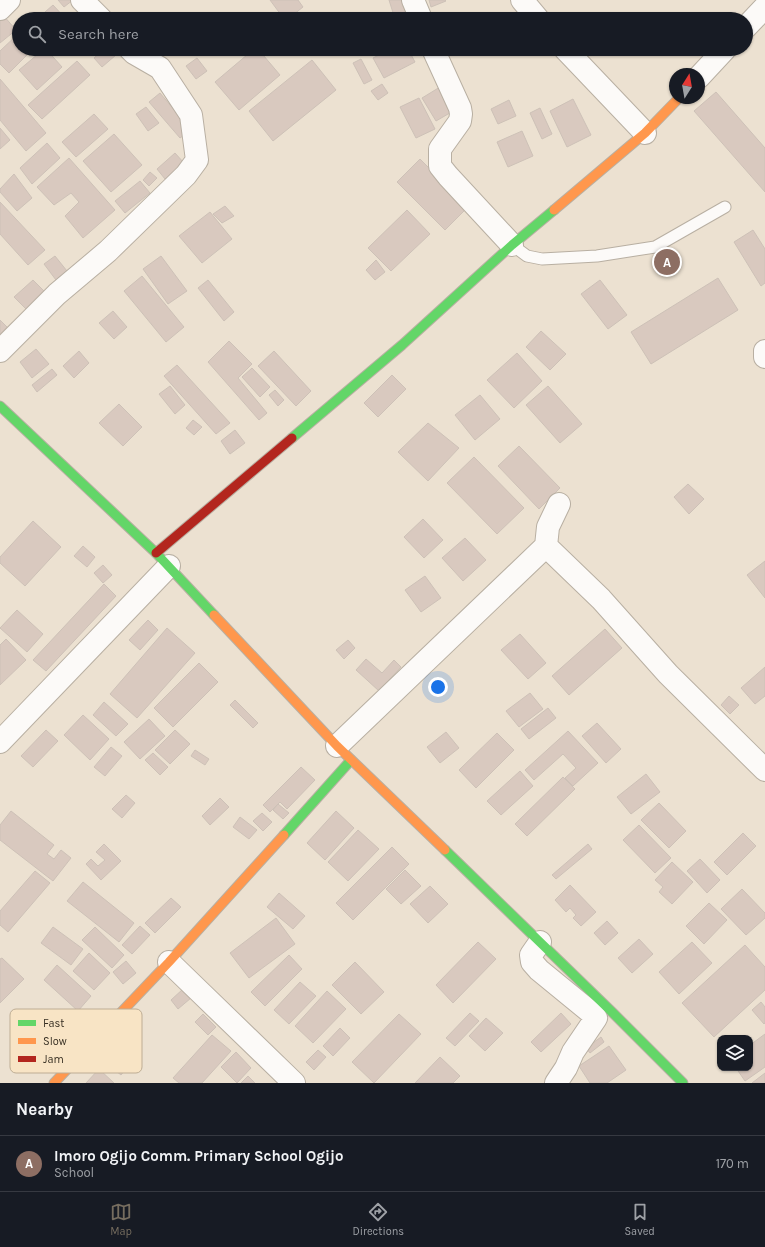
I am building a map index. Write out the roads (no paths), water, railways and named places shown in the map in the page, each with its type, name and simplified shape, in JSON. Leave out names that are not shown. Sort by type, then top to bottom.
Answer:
[{"type":"street","points":[[0,9],[9,0]]},
{"type":"street","points":[[82,0],[94,12]]},
{"type":"street","points":[[414,0],[418,12]]},
{"type":"street","points":[[522,0],[532,12]]},
{"type":"street","points":[[753,20],[765,7]]},
{"type":"street","points":[[0,351],[57,294],[108,251],[186,175],[197,160],[191,115],[160,68],[139,56]]},
{"type":"street","points":[[436,56],[460,108],[461,114],[460,121],[440,148],[440,166],[512,245]]},
{"type":"street","points":[[572,56],[645,133]]},
{"type":"street","points":[[705,71],[718,56]]},
{"type":"street","points":[[0,742],[162,560],[512,245],[645,133],[673,104]]},
{"type":"street","points":[[765,351],[765,357]]},
{"type":"street","points":[[0,406],[162,560],[344,753],[613,1013],[683,1083]]},
{"type":"street","points":[[124,1009],[169,962],[344,753],[546,546],[548,527],[559,504]]},
{"type":"street","points":[[546,546],[601,599],[668,674],[765,770]]},
{"type":"street","points":[[540,942],[531,955],[532,962],[539,970],[596,1018],[572,1052],[566,1068],[556,1083]]},
{"type":"street","points":[[169,962],[294,1083]]},
{"type":"street","points":[[54,1083],[64,1073]]},
{"type":"lane","points":[[512,245],[527,256],[542,259],[597,256],[655,247],[725,206]]},
{"type":"place","name":"Imoro Ogijo Comm. Primary School Ogijo","points":[[667,262]]}]
